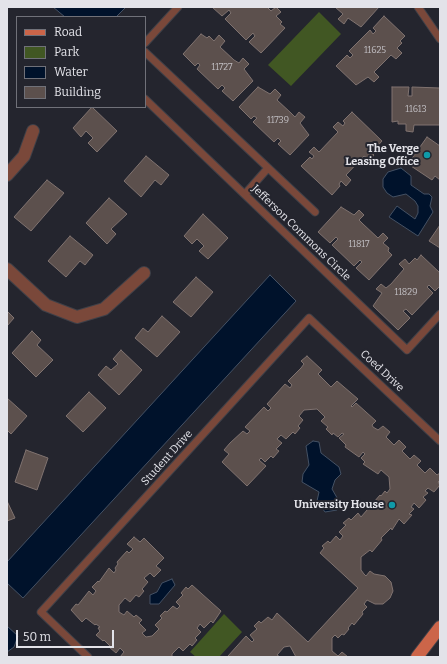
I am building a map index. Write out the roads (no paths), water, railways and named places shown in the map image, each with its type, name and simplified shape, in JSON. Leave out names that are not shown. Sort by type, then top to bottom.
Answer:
[{"type":"main road","points":[[417,657],[440,627]]},
{"type":"street","points":[[7,175],[24,156],[33,131]]},
{"type":"street","points":[[7,269],[46,305],[77,317],[104,309],[144,273]]},
{"type":"lane","points":[[146,42],[178,7]]},
{"type":"lane","points":[[418,7],[440,39]]},
{"type":"lane","points":[[146,53],[315,212]]},
{"type":"lane","name":"Jefferson Commons Circle","points":[[146,100],[407,350],[440,314]]},
{"type":"lane","points":[[244,194],[268,168]]},
{"type":"lane","name":"Coed Drive","points":[[309,318],[440,441]]},
{"type":"lane","name":"Student Drive","points":[[88,657],[41,612],[309,318]]},
{"type":"water","points":[[53,7],[126,7],[117,16],[64,16]]},
{"type":"water","points":[[401,168],[411,176],[411,185],[424,194],[429,194],[432,197],[430,206],[433,212],[418,236],[389,217],[397,206],[415,219],[418,213],[418,206],[415,201],[406,194],[393,197],[387,193],[383,187],[383,179],[388,172]]},
{"type":"water","points":[[270,275],[296,301],[23,598],[7,583],[7,562]]},
{"type":"water","points":[[313,441],[319,442],[321,453],[339,467],[341,474],[335,480],[332,489],[340,503],[337,510],[325,512],[317,501],[319,492],[302,482],[303,474],[309,465],[306,446]]},
{"type":"water","points":[[172,579],[175,585],[159,604],[150,604],[150,595],[157,592],[162,583]]},
{"type":"water","points":[[7,626],[18,636],[14,647],[7,652]]},
{"type":"place","name":"The Verge Leasing Office","points":[[427,155]]},
{"type":"place","name":"University House","points":[[392,505]]}]
